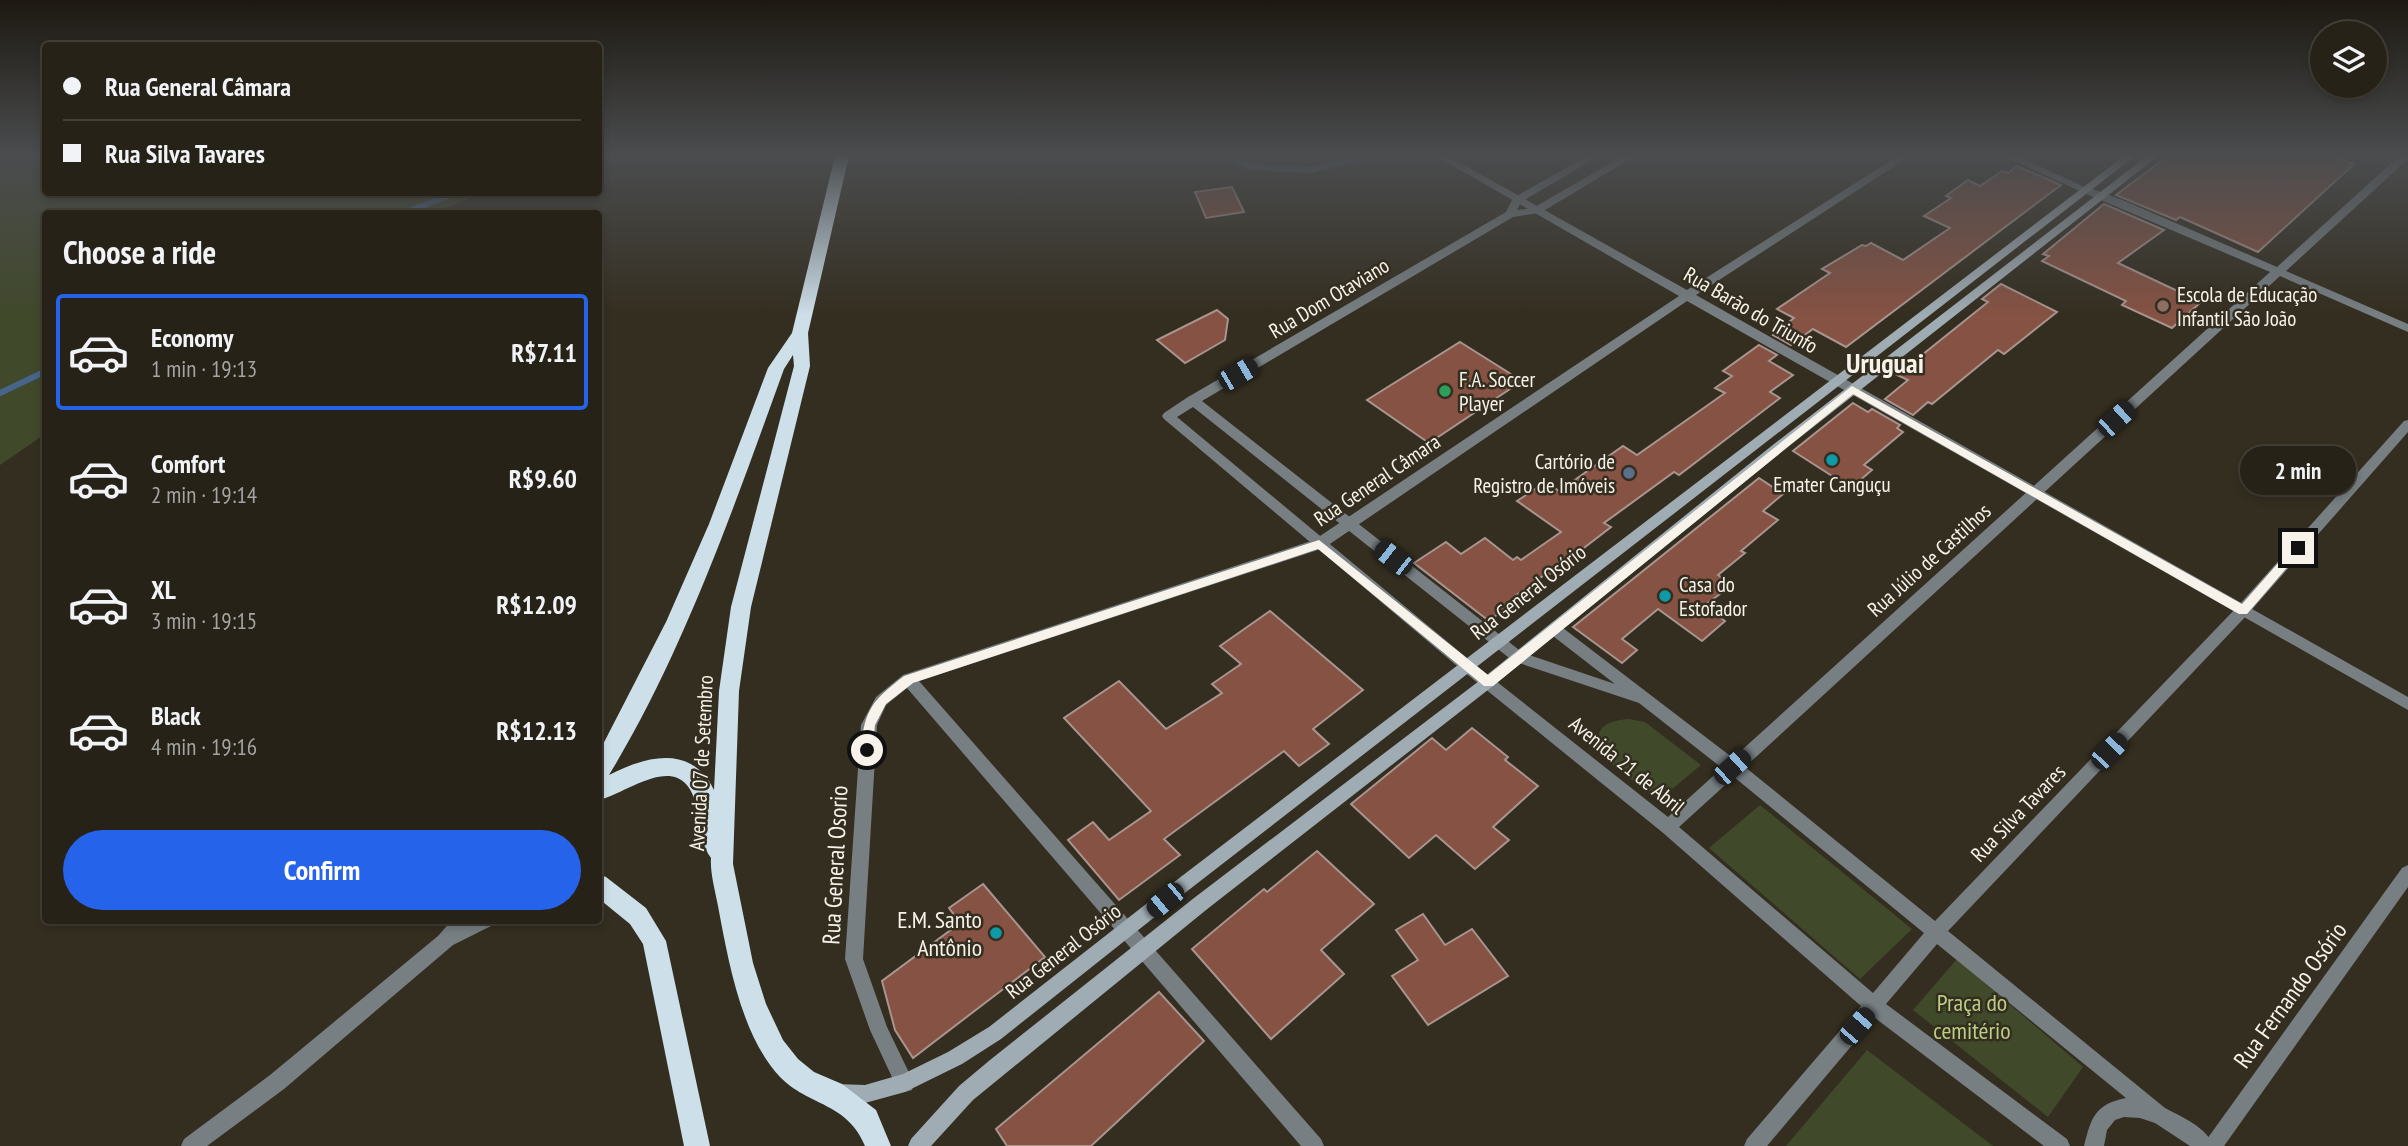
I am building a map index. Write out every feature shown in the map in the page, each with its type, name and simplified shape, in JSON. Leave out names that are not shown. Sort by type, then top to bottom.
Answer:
[{"type":"highway","name":"Avenida 07 de Setembro","points":[[829,209],[800,333],[802,366],[741,607],[729,691],[722,864],[740,963],[754,1006],[774,1049],[789,1068],[805,1081],[833,1093],[867,1119],[878,1146]]},
{"type":"highway","name":"Avenida 07 de Setembro","points":[[602,767],[618,741],[676,622],[718,524],[776,368],[800,333]]},
{"type":"highway","points":[[602,789],[614,781],[640,771],[666,766],[687,771],[701,785],[712,835],[722,864]]},
{"type":"highway","points":[[602,887],[638,916],[654,941],[697,1146]]},
{"type":"main road","name":"Rua General Osório","points":[[833,1093],[865,1094],[905,1083],[956,1058],[995,1033],[1837,381],[2070,209]]},
{"type":"main road","name":"Rua General Osório","points":[[918,1146],[966,1093],[1200,904],[1488,682],[2072,209]]},
{"type":"street","points":[[1510,214],[1512,209]]},
{"type":"street","name":"Rua Barão do Triunfo","points":[[1533,209],[2408,704]]},
{"type":"street","name":"Rua Dom Otaviano","points":[[1168,416],[1510,214],[1539,209]]},
{"type":"street","name":"Rua General Câmara","points":[[869,725],[881,701],[908,679],[1319,544],[1688,295],[1822,209]]},
{"type":"street","points":[[2136,209],[2408,328]]},
{"type":"street","name":"Rua Júlio de Castilhos","points":[[1668,827],[2346,209]]},
{"type":"street","name":"Avenida 21 de Abril","points":[[1192,400],[1518,657],[1648,702]]},
{"type":"street","name":"Avenida 21 de Abril","points":[[1168,416],[1468,667],[1668,827],[1874,1006],[2060,1146]]},
{"type":"street","name":"Rua Silva Tavares","points":[[1754,1146],[1937,931],[2243,610],[2408,424]]},
{"type":"street","name":"Avenida 21 de Abril","points":[[1554,629],[1732,767],[2157,1112],[2178,1122],[2204,1146]]},
{"type":"street","points":[[908,679],[1314,1146]]},
{"type":"street","name":"Rua General Osorio","points":[[869,725],[854,959],[879,1030],[905,1083]]},
{"type":"street","name":"Rua Fernando Osório","points":[[2212,1146],[2408,873]]},
{"type":"street","points":[[191,1146],[277,1082],[444,942],[460,924]]},
{"type":"street","points":[[444,942],[478,924]]},
{"type":"street","points":[[2094,1146],[2095,1131],[2103,1117],[2117,1109],[2136,1108],[2157,1112]]},
{"type":"green space","points":[[0,209],[442,209],[42,210],[42,436],[0,465]]},
{"type":"green space","points":[[1629,719],[1645,722],[1701,765],[1659,800],[1602,757],[1598,740],[1602,729],[1612,722]]},
{"type":"green space","points":[[1760,805],[1912,929],[1860,979],[1709,848]]},
{"type":"green space","name":"Praça do cemitério","points":[[1957,959],[2083,1067],[2048,1117],[1913,1010]]},
{"type":"green space","points":[[1867,1050],[1993,1146],[1786,1146]]},
{"type":"building","points":[[1202,209],[1243,209],[1244,212],[1206,218]]},
{"type":"building","points":[[1934,209],[2029,209],[1846,347],[1813,329],[1791,345],[1773,335],[1794,318],[1777,309],[1830,273],[1822,269],[1862,245],[1871,243],[1903,260],[1950,228],[1924,216]]},
{"type":"building","points":[[2097,209],[2117,209],[2164,230],[2118,263],[2201,302],[2172,328],[2122,305],[2126,301],[2042,261],[2049,256],[2043,254]]},
{"type":"building","points":[[2151,209],[2304,209],[2258,252],[2180,217],[2176,220]]},
{"type":"building","points":[[2001,284],[2057,312],[2004,354],[1998,350],[1932,404],[1928,402],[1913,415],[1885,399],[1908,380],[1897,375],[1988,302],[1982,299]]},
{"type":"building","points":[[1217,310],[1228,319],[1225,340],[1185,363],[1157,340]]},
{"type":"building","name":"F.A. Soccer Player","points":[[1460,342],[1522,381],[1429,443],[1367,400]]},
{"type":"building","points":[[1759,345],[1777,355],[1769,361],[1793,375],[1770,392],[1780,398],[1679,475],[1674,472],[1604,523],[1611,527],[1550,574],[1547,573],[1515,596],[1519,598],[1489,621],[1414,563],[1446,542],[1461,554],[1485,538],[1513,560],[1517,557],[1521,560],[1561,532],[1517,501],[1546,482],[1559,491],[1623,446],[1637,455],[1725,393],[1715,388],[1732,376],[1723,371]]},
{"type":"building","points":[[1853,403],[1868,412],[1872,409],[1900,425],[1897,428],[1903,432],[1864,465],[1872,470],[1851,488],[1793,451]]},
{"type":"building","points":[[1759,478],[1783,494],[1763,511],[1778,520],[1741,551],[1745,553],[1718,575],[1732,585],[1704,606],[1725,621],[1702,641],[1658,609],[1622,639],[1637,650],[1622,663],[1573,627]]},
{"type":"building","points":[[1270,611],[1363,690],[1313,729],[1329,744],[1299,766],[1284,751],[1164,839],[1180,855],[1119,900],[1068,840],[1093,822],[1109,840],[1151,811],[1064,718],[1119,681],[1166,729],[1222,693],[1212,684],[1241,664],[1220,646]]},
{"type":"building","points":[[1472,728],[1508,757],[1505,760],[1538,786],[1493,827],[1509,840],[1475,869],[1436,835],[1409,858],[1351,804],[1432,738],[1446,750]]},
{"type":"building","points":[[1317,851],[1374,904],[1321,950],[1344,974],[1271,1039],[1192,949],[1264,889],[1267,892]]},
{"type":"building","points":[[983,884],[1045,957],[913,1058],[895,1030],[882,981],[960,923],[949,908]]},
{"type":"building","points":[[1423,914],[1445,945],[1472,929],[1508,976],[1428,1025],[1392,976],[1418,960],[1396,930]]},
{"type":"building","points":[[1159,992],[1204,1041],[1091,1146],[1007,1146],[996,1129]]},
{"type":"waterway","points":[[0,393],[42,373]]},
{"type":"place","name":"Escola de Educação Infantil São João","points":[[2163,306]]},
{"type":"place","name":"F.A. Soccer Player","points":[[1445,391]]},
{"type":"place","name":"Emater Canguçu","points":[[1832,460]]},
{"type":"place","name":"Cartório de Registro de Imóveis","points":[[1629,473]]},
{"type":"place","name":"Casa do Estofador","points":[[1665,596]]},
{"type":"place","name":"E.M. Santo Antônio","points":[[996,933]]},
{"type":"district","name":"Uruguai","points":[[1885,362]]},
{"type":"route","points":[[867,750],[869,725],[881,701],[908,679],[1319,544],[1488,682],[1852,390],[2243,610],[2298,548]]}]
